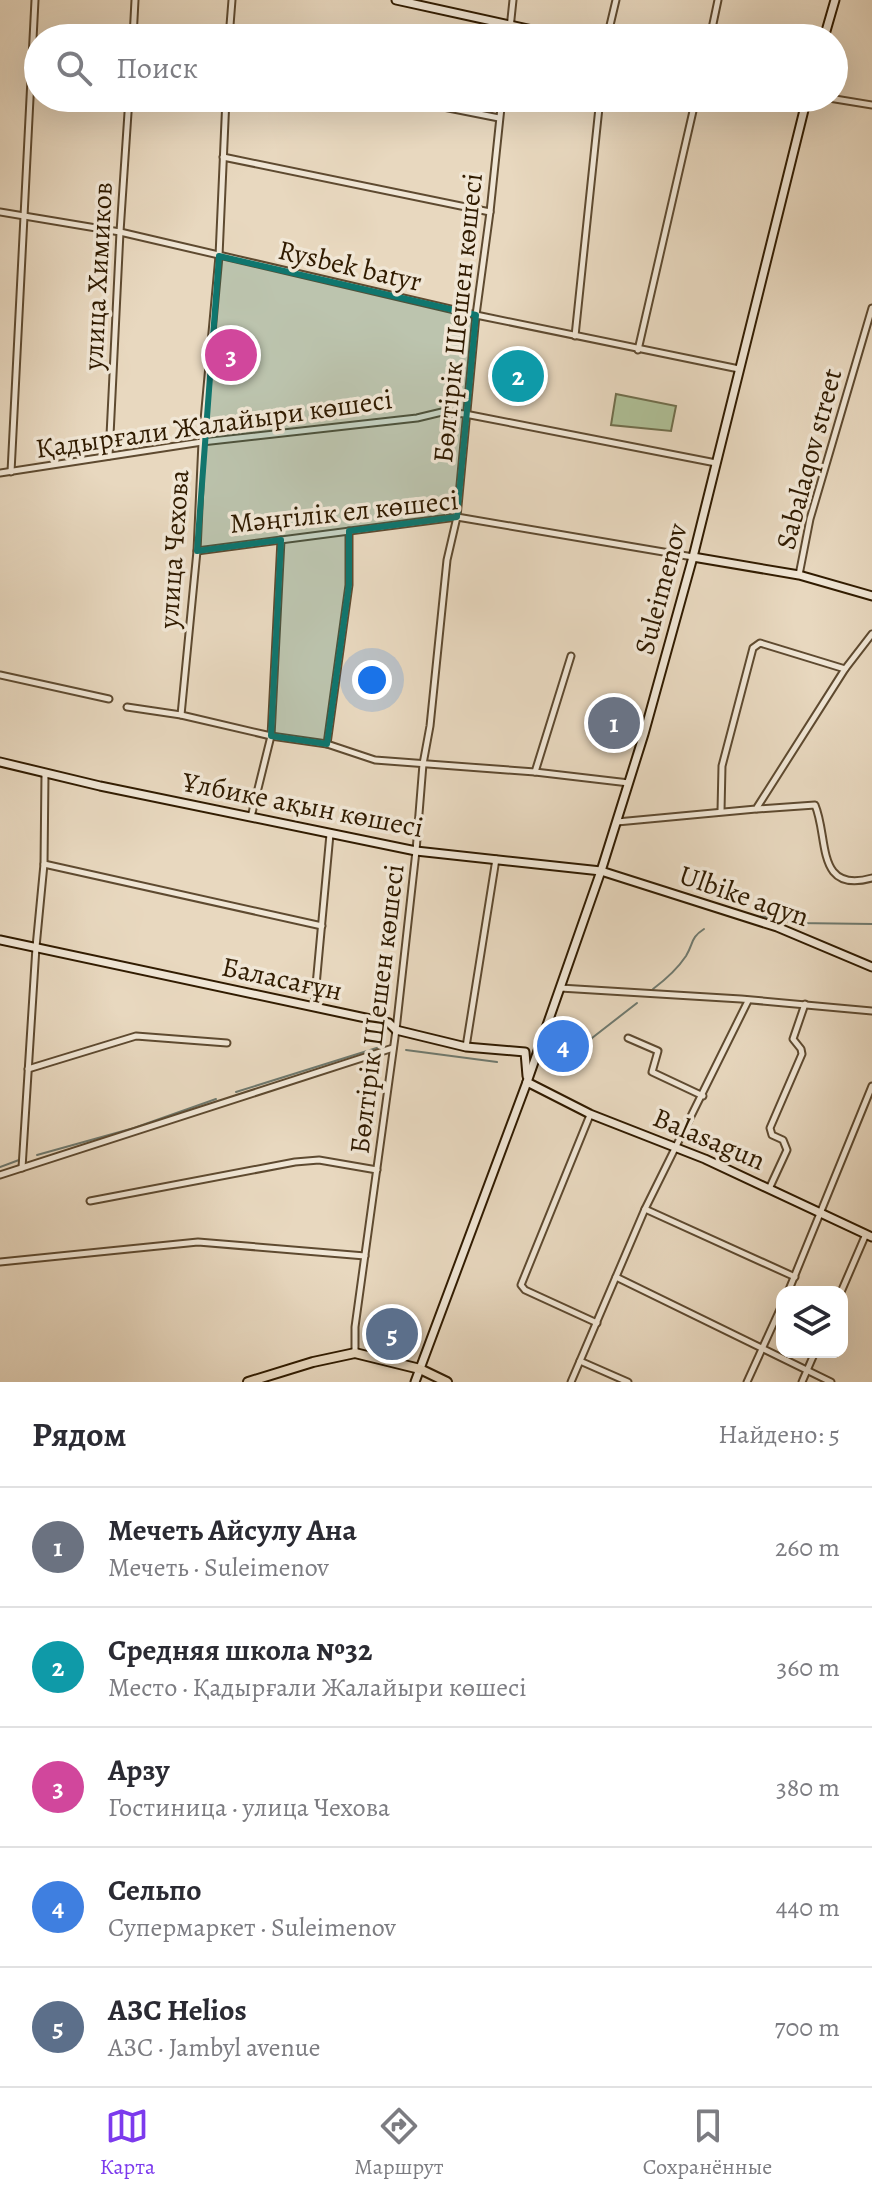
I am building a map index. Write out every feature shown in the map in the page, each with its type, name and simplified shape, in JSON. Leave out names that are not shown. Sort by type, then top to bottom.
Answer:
[{"type":"main road","points":[[396,0],[506,24]]},
{"type":"main road","points":[[828,24],[835,0]]},
{"type":"main road","name":"Suleimenov","points":[[415,1382],[527,1082],[601,871],[644,734],[693,557],[803,112]]},
{"type":"main road","name":"Мәңгілік ел көшесі","points":[[693,557],[799,575],[872,596]]},
{"type":"main road","name":"Ұлбике ақын көшесі","points":[[0,762],[416,851],[601,871]]},
{"type":"main road","name":"Ulbike aqyn","points":[[601,871],[777,927],[872,967]]},
{"type":"main road","name":"Баласағұн","points":[[0,940],[389,1023],[396,1030],[466,1047],[525,1052],[527,1082]]},
{"type":"main road","name":"Balasagun","points":[[527,1082],[590,1114],[676,1147],[869,1236]]},
{"type":"main road","points":[[248,1382],[355,1353],[420,1369],[447,1382]]},
{"type":"street","points":[[34,24],[35,0]]},
{"type":"street","points":[[134,24],[135,0]]},
{"type":"street","points":[[230,24],[232,0]]},
{"type":"street","points":[[511,24],[513,0]]},
{"type":"street","points":[[610,24],[616,0]]},
{"type":"street","points":[[713,24],[718,0]]},
{"type":"street","points":[[848,101],[872,105]]},
{"type":"street","points":[[11,472],[29,112]]},
{"type":"street","name":"улица Химиков","points":[[109,456],[128,112]]},
{"type":"street","name":"улица Чехова","points":[[181,715],[197,551],[202,442],[219,256],[225,112]]},
{"type":"street","points":[[469,112],[499,118]]},
{"type":"street","name":"Бөлтірік Шешен көшесі","points":[[355,1353],[355,1327],[396,1030],[447,560],[457,517],[465,414],[500,112]]},
{"type":"street","points":[[575,336],[599,112]]},
{"type":"street","points":[[638,350],[693,112]]},
{"type":"street","points":[[223,157],[490,212]]},
{"type":"street","name":"Rysbek batyr","points":[[0,212],[120,232],[476,315],[739,369]]},
{"type":"street","name":"Sabalaqov street","points":[[799,575],[810,519],[872,308]]},
{"type":"street","name":"Қадырғали Жалайыри көшесі","points":[[0,473],[202,442],[417,418],[442,412],[716,463]]},
{"type":"street","name":"Мәңгілік ел көшесі","points":[[197,551],[457,517],[693,557]]},
{"type":"street","points":[[327,744],[349,585],[349,531]]},
{"type":"street","points":[[251,818],[271,736],[281,540]]},
{"type":"street","points":[[756,809],[845,669],[872,634]]},
{"type":"street","points":[[721,811],[722,766],[753,648],[760,643],[845,669]]},
{"type":"street","points":[[535,772],[571,656]]},
{"type":"street","points":[[0,675],[109,699]]},
{"type":"street","points":[[127,707],[327,744],[375,760],[535,772],[629,783]]},
{"type":"street","points":[[22,1168],[44,864],[45,774]]},
{"type":"street","points":[[617,822],[815,805],[829,866],[842,879],[857,882],[872,878]]},
{"type":"street","points":[[314,1008],[330,834]]},
{"type":"street","points":[[466,1047],[496,859]]},
{"type":"street","points":[[44,864],[322,926]]},
{"type":"street","points":[[560,988],[872,1011]]},
{"type":"street","points":[[571,1382],[645,1209],[748,1001]]},
{"type":"street","points":[[769,1189],[787,1150],[783,1140],[772,1135],[770,1128],[802,1054],[793,1039],[805,1004]]},
{"type":"street","points":[[28,1069],[136,1036],[227,1043]]},
{"type":"street","points":[[628,1038],[658,1051],[652,1072],[703,1096]]},
{"type":"street","points":[[0,1175],[393,1048]]},
{"type":"street","points":[[791,1286],[872,1086]]},
{"type":"street","points":[[590,1114],[521,1285],[525,1290],[597,1323]]},
{"type":"street","points":[[90,1201],[295,1162],[319,1160],[377,1170]]},
{"type":"street","points":[[645,1209],[795,1277]]},
{"type":"street","points":[[844,1286],[869,1236]]},
{"type":"street","points":[[0,1262],[198,1242],[365,1256]]},
{"type":"street","points":[[616,1277],[831,1382]]},
{"type":"street","points":[[747,1382],[776,1318]]},
{"type":"street","points":[[802,1382],[813,1358]]},
{"type":"street","points":[[580,1361],[628,1382]]},
{"type":"highlighted area","points":[[219,256],[476,315],[457,517],[349,531],[349,585],[327,744],[271,736],[281,540],[197,551]]},
{"type":"green space","points":[[616,394],[676,406],[671,431],[611,425]]},
{"type":"waterway","points":[[761,916],[796,923],[872,924]]},
{"type":"waterway","points":[[653,989],[679,965],[694,938],[704,929]]},
{"type":"waterway","points":[[545,1062],[586,1048],[592,1038],[637,1003]]},
{"type":"waterway","points":[[236,1092],[383,1046]]},
{"type":"waterway","points":[[406,1050],[497,1062]]},
{"type":"waterway","points":[[37,1155],[134,1128],[216,1099]]},
{"type":"waterway","points":[[0,1167],[19,1160]]},
{"type":"place","name":"Арзу","points":[[231,355]]},
{"type":"place","name":"Средняя школа №32","points":[[518,376]]},
{"type":"place","name":"Мечеть Айсулу Ана","points":[[614,723]]},
{"type":"place","name":"Сельпо","points":[[563,1046]]},
{"type":"place","name":"АЗС Helios","points":[[392,1334]]}]
